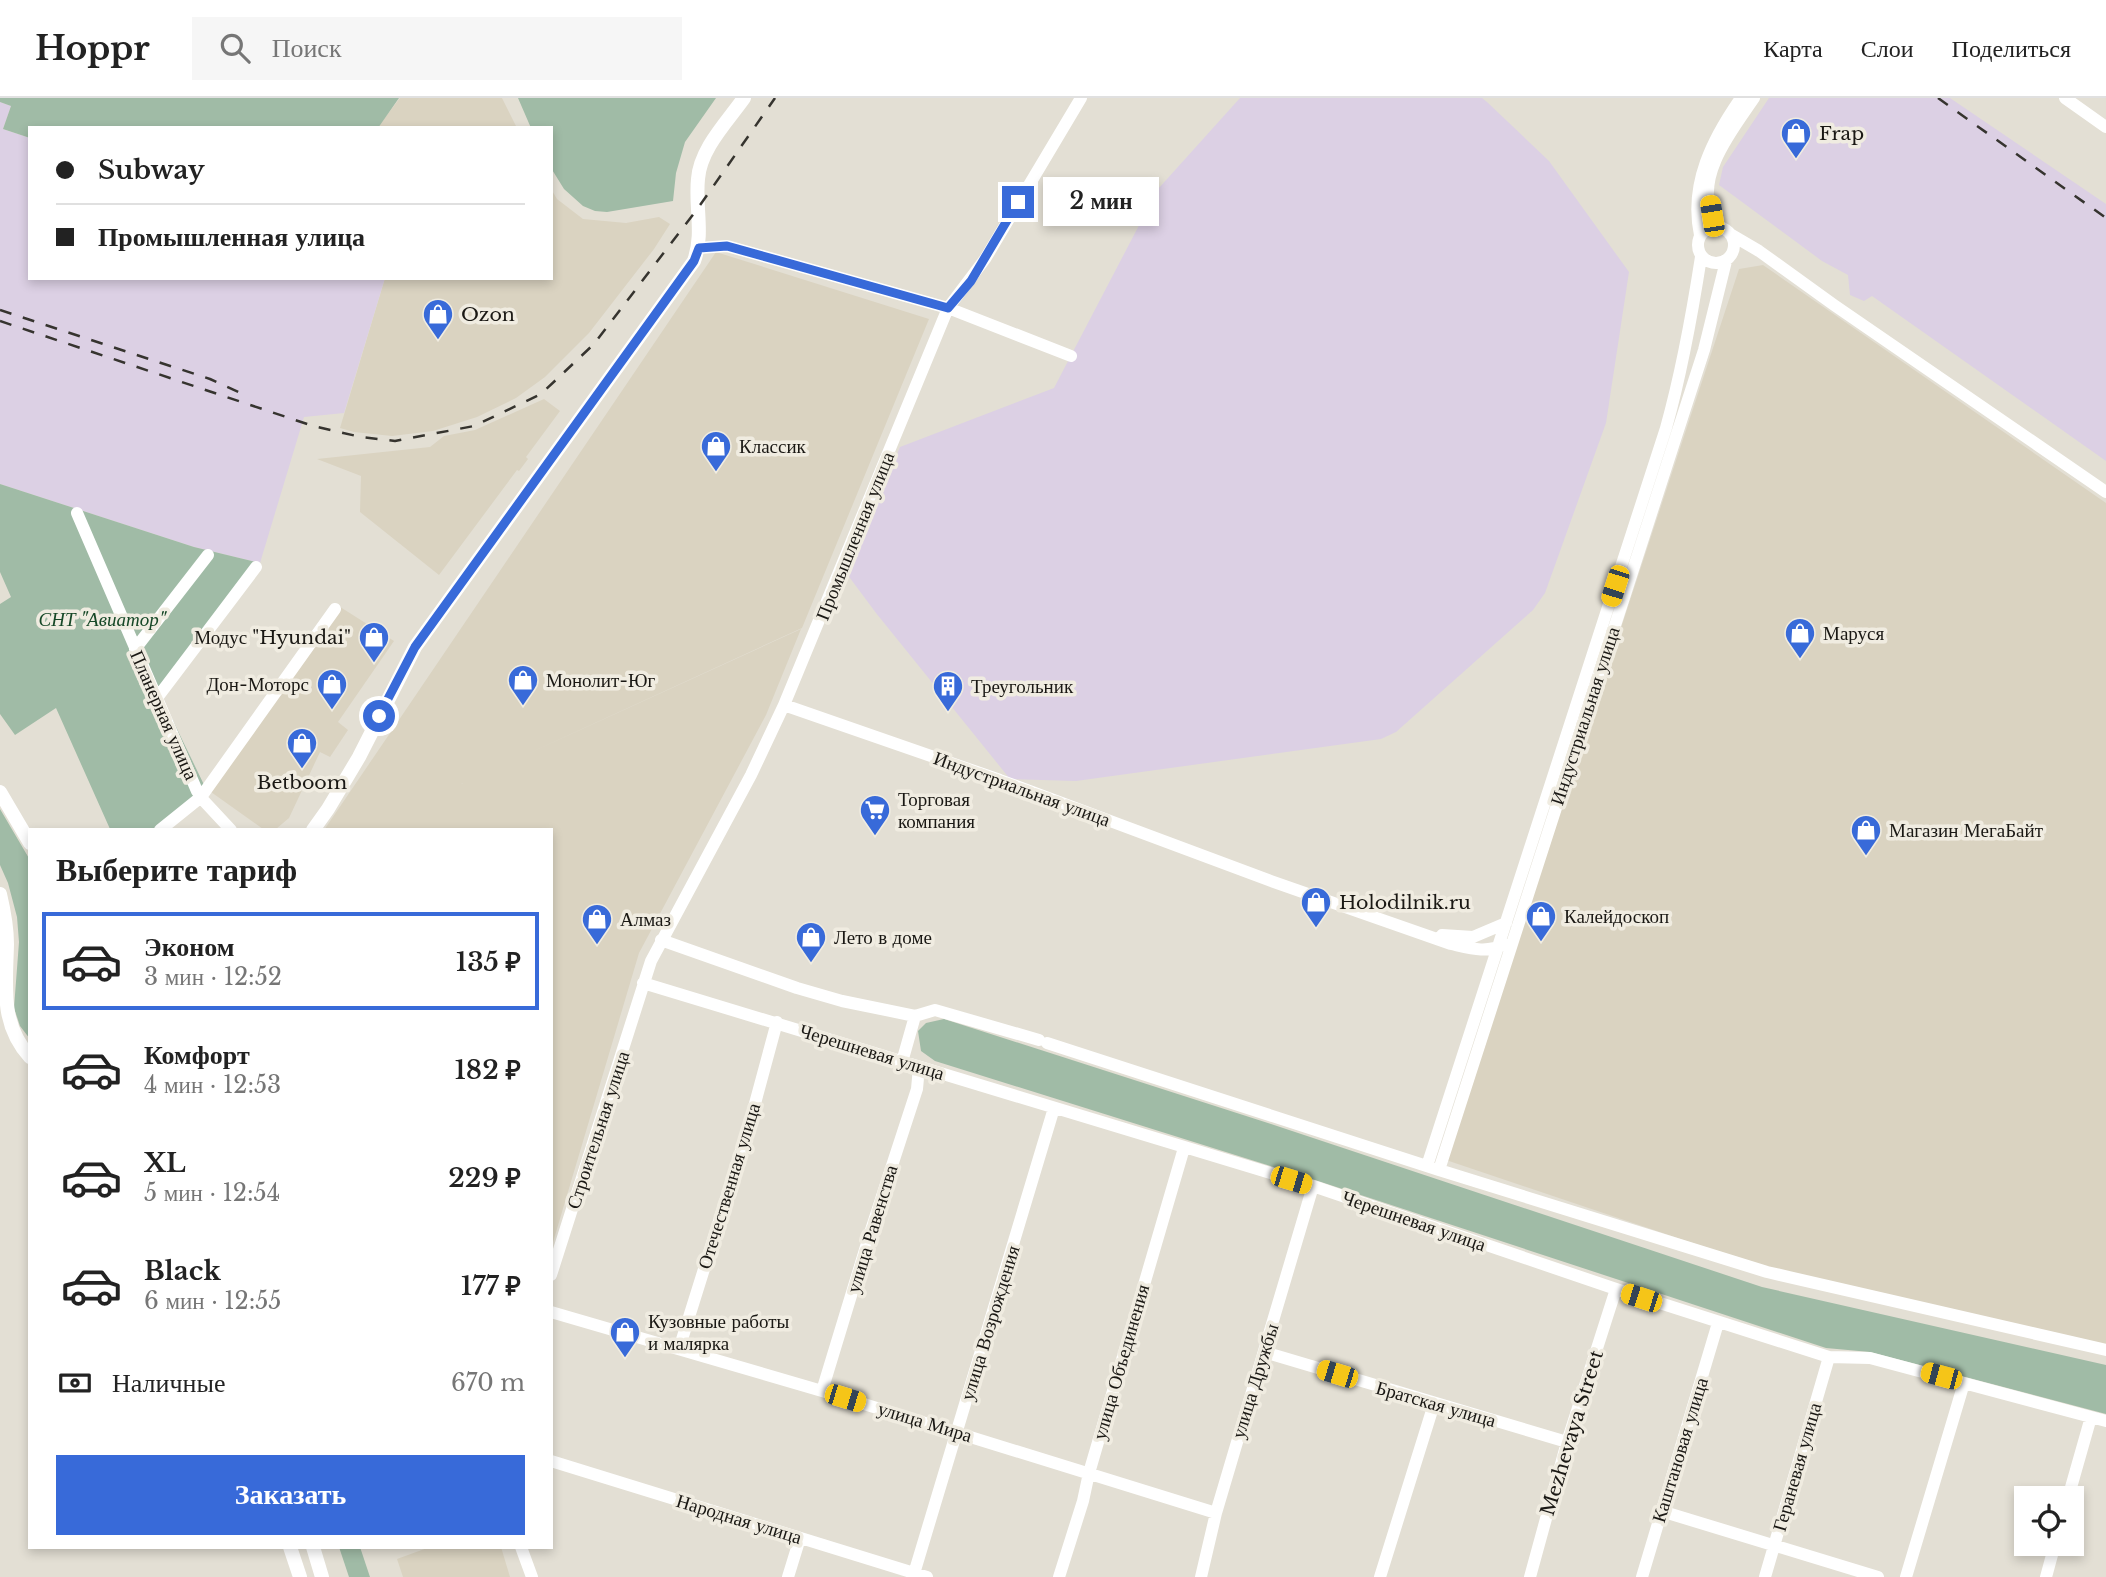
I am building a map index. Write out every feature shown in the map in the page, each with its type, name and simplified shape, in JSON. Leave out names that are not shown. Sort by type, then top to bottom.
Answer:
[{"type":"main road","points":[[314,828],[359,757],[415,647],[694,261],[699,248],[698,178],[701,162],[711,143],[744,98]]},
{"type":"main road","points":[[0,792],[28,840]]},
{"type":"main road","points":[[308,828],[328,809]]},
{"type":"main road","points":[[0,894],[7,939],[2,1005],[9,1031],[28,1055]]},
{"type":"main road","points":[[291,1549],[300,1577]]},
{"type":"main road","points":[[314,1549],[322,1577]]},
{"type":"street","name":"Промышленная улица","points":[[643,983],[661,940],[751,775],[784,705],[948,308],[985,259],[1081,98]]},
{"type":"street","points":[[1728,259],[1734,244],[1712,216],[1709,186],[1724,132],[1741,98]]},
{"type":"street","points":[[1754,98],[1710,147],[1700,186],[1697,214],[1700,235],[1698,250],[1701,257],[1712,264],[1752,254],[1774,263]]},
{"type":"street","points":[[2065,98],[2106,127]]},
{"type":"street","points":[[1700,235],[1706,229],[1726,231],[1759,251],[2106,492]]},
{"type":"street","points":[[699,248],[727,246],[948,308],[1071,356]]},
{"type":"street","name":"Индустриальная улица","points":[[1650,497],[1678,386],[1701,257]]},
{"type":"street","name":"Индустриальная улица","points":[[1433,1168],[1515,935],[1587,690],[1650,497],[1704,351],[1728,259]]},
{"type":"street","name":"Планерная улица","points":[[77,513],[201,797],[229,828]]},
{"type":"street","points":[[135,649],[208,555]]},
{"type":"street","points":[[157,698],[256,567]]},
{"type":"street","points":[[162,828],[201,797],[335,609]]},
{"type":"street","name":"Индустриальная улица","points":[[784,705],[1000,780],[1397,926],[1474,949],[1498,947]]},
{"type":"street","name":"Индустриальная улица","points":[[1433,1168],[1498,947],[1573,736]]},
{"type":"street","points":[[1397,926],[1454,937],[1473,937],[1506,923]]},
{"type":"street","points":[[1498,947],[1515,935]]},
{"type":"street","points":[[661,940],[842,1001],[915,1016],[935,1010],[1043,1042],[1767,1272],[2106,1350]]},
{"type":"street","name":"Черешневая улица","points":[[643,983],[1313,1186],[1718,1323],[1829,1357],[1870,1358],[2106,1421]]},
{"type":"street","name":"Строительная улица","points":[[553,1269],[643,983]]},
{"type":"street","points":[[902,1062],[915,1016]]},
{"type":"street","name":"Отечественная улица","points":[[679,1349],[750,1122],[777,1022]]},
{"type":"street","name":"улица Равенства","points":[[822,1391],[874,1218],[917,1089],[919,1067]]},
{"type":"street","name":"улица Возрождения","points":[[918,1576],[1054,1108]]},
{"type":"street","name":"улица Объединения","points":[[1059,1577],[1184,1148]]},
{"type":"street","name":"улица Дружбы","points":[[1201,1577],[1216,1513],[1313,1186]]},
{"type":"street","name":"Mezhevaya Street","points":[[1530,1577],[1567,1442],[1616,1289]]},
{"type":"street","name":"улица Мира","points":[[553,1313],[958,1432],[1216,1513]]},
{"type":"street","name":"Каштановая улица","points":[[1642,1577],[1718,1323]]},
{"type":"street","name":"Братская улица","points":[[1264,1352],[1567,1442]]},
{"type":"street","name":"Гераневая улица","points":[[1765,1577],[1829,1357]]},
{"type":"street","points":[[1906,1577],[1964,1383]]},
{"type":"street","points":[[1380,1577],[1434,1404]]},
{"type":"street","points":[[2071,1486],[2091,1418]]},
{"type":"street","name":"Народная улица","points":[[553,1462],[918,1576]]},
{"type":"street","points":[[1661,1511],[1878,1577]]},
{"type":"street","points":[[788,1577],[800,1538]]},
{"type":"street","points":[[522,1549],[532,1577]]},
{"type":"street","points":[[2046,1577],[2052,1556]]},
{"type":"shaded area","points":[[400,98],[502,98],[516,126],[379,126]]},
{"type":"shaded area","points":[[1240,98],[1482,98],[1487,102],[1549,161],[1629,272],[1606,423],[1545,593],[1533,610],[1396,732],[1381,739],[1076,781],[1010,779],[847,574],[900,447],[1054,388],[1158,189]]},
{"type":"shaded area","points":[[1769,98],[1950,98],[2106,204],[2106,461],[1872,296],[1864,301],[1850,295],[1848,275],[1822,261],[1719,185],[1723,167]]},
{"type":"shaded area","points":[[0,102],[11,106],[3,129],[28,137],[28,280],[384,280],[344,413],[304,417],[260,563],[194,547],[0,484]]},
{"type":"shaded area","points":[[553,192],[557,199],[583,219],[626,223],[659,217],[670,224],[589,333],[545,377],[516,398],[477,417],[433,431],[392,436],[340,428],[384,280],[553,280]]},
{"type":"shaded area","name":"Классик","points":[[716,252],[929,319],[802,628],[512,761],[801,629],[766,715],[639,953],[553,1242],[553,828],[325,828]]},
{"type":"shaded area","points":[[1763,265],[2106,503],[2106,1345],[1842,1286],[1746,1261],[1446,1160],[1739,269]]},
{"type":"shaded area","points":[[544,399],[560,411],[526,457],[528,459],[439,575],[360,512],[361,476],[317,459],[430,447],[444,436],[475,430]]},
{"type":"shaded area","points":[[337,605],[394,641],[338,722],[348,730],[330,757],[320,752],[289,818],[277,828],[262,828],[211,792]]},
{"type":"shaded area","points":[[424,1549],[502,1549],[510,1577],[403,1577],[397,1559]]},
{"type":"green space","points":[[0,98],[399,98],[379,126],[28,126],[28,137],[3,129],[11,106],[0,102]]},
{"type":"green space","points":[[518,98],[716,98],[685,142],[676,173],[673,201],[607,212],[583,206],[564,189],[553,171],[553,126],[530,126]]},
{"type":"green space","name":"СНТ \"Авиатор\"","points":[[0,484],[194,547],[260,563],[161,696],[208,793],[166,828],[110,828],[56,708],[15,735],[0,714],[0,604],[11,597],[0,572]]},
{"type":"green space","points":[[0,809],[28,857],[28,1036],[20,1026],[14,1008],[19,942],[17,917],[0,865]]},
{"type":"green space","points":[[944,1019],[1762,1287],[2106,1365],[2106,1414],[1870,1352],[1826,1348],[1315,1180],[935,1061],[921,1051],[918,1031],[926,1023]]},
{"type":"green space","points":[[340,1549],[361,1549],[370,1577],[349,1577]]},
{"type":"railway","points":[[0,321],[313,426],[361,437],[395,441],[474,426],[541,394],[594,344],[698,208],[775,98]]},
{"type":"railway","points":[[1938,98],[2106,218]]},
{"type":"railway","points":[[0,310],[210,379],[243,394]]},
{"type":"place","name":"Frap","points":[[1796,160]]},
{"type":"place","name":"Ozon","points":[[438,341]]},
{"type":"place","name":"Классик","points":[[716,473]]},
{"type":"place","name":"Маруся","points":[[1800,660]]},
{"type":"place","name":"Модус \"Hyundai\"","points":[[374,664]]},
{"type":"place","name":"Монолит-Юг","points":[[523,707]]},
{"type":"place","name":"Дон-Моторс","points":[[332,711]]},
{"type":"place","name":"Треугольник","points":[[948,713]]},
{"type":"place","name":"Betboom","points":[[302,770]]},
{"type":"place","name":"Торговая компания","points":[[875,837]]},
{"type":"place","name":"Магазин МегаБайт","points":[[1866,857]]},
{"type":"place","name":"Holodilnik.ru","points":[[1316,929]]},
{"type":"place","name":"Калейдоскоп","points":[[1541,943]]},
{"type":"place","name":"Алмаз","points":[[597,946]]},
{"type":"place","name":"Лето в доме","points":[[811,964]]},
{"type":"place","name":"Кузовные работы и малярка","points":[[625,1359]]},
{"type":"route","points":[[379,716],[415,647],[694,261],[699,248],[727,246],[948,308],[971,281],[1018,202]]}]
